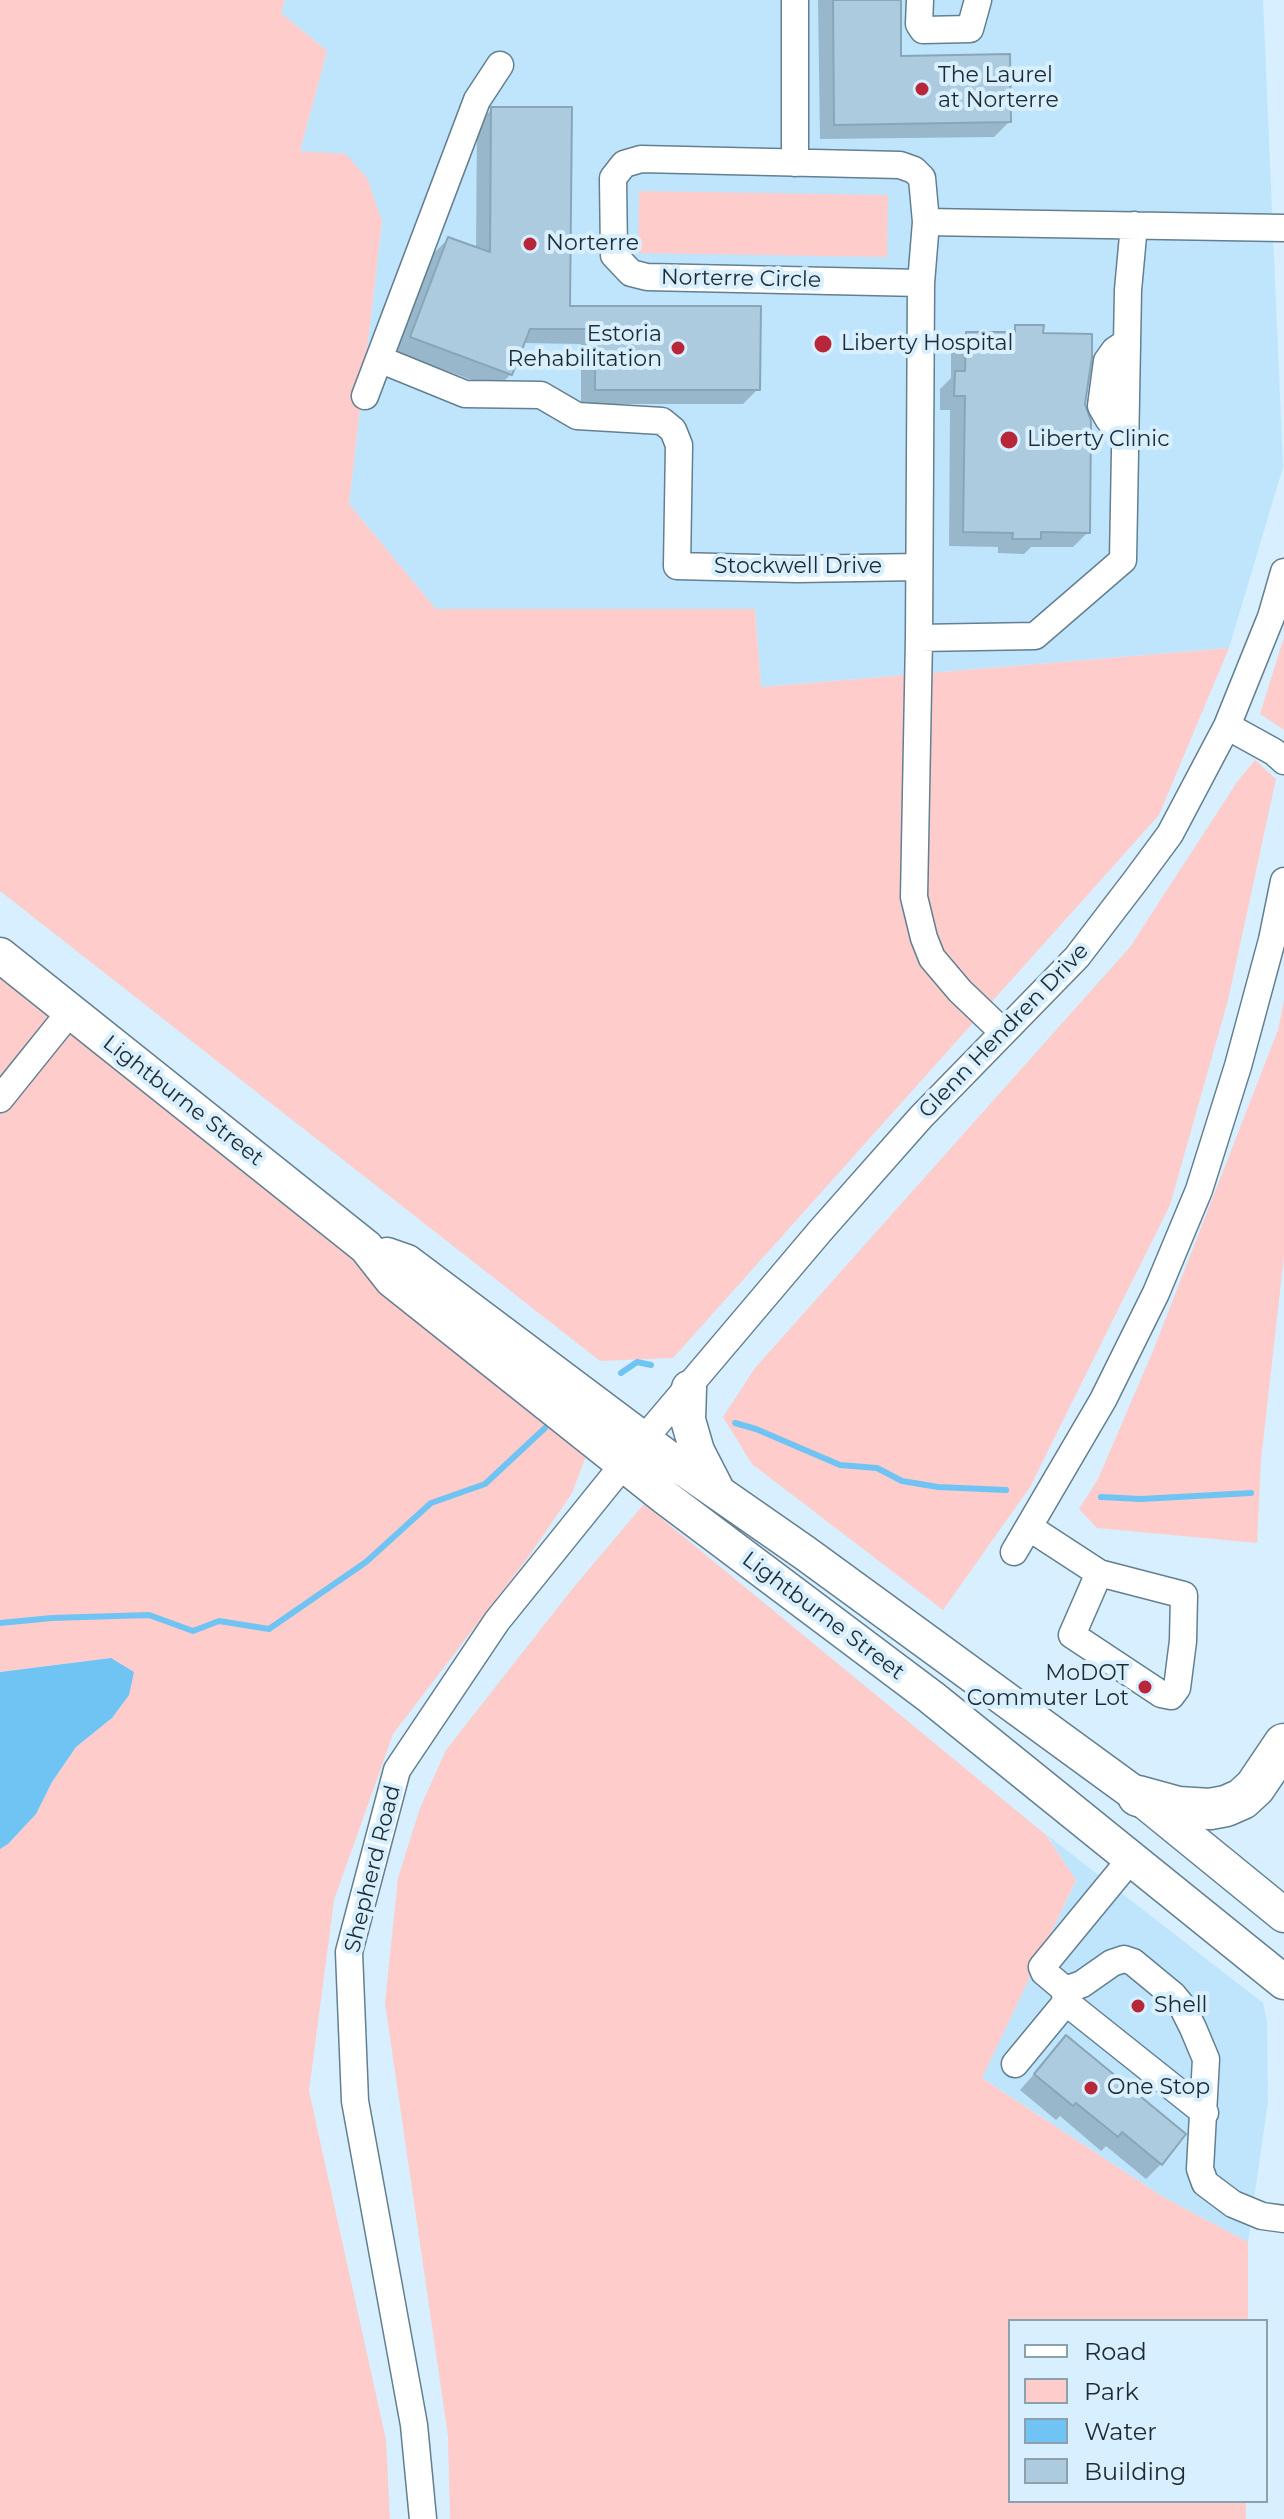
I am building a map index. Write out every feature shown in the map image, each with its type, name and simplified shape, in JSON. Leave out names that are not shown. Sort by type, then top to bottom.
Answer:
[{"type":"highway","points":[[1138,1796],[1178,1807],[1210,1809],[1226,1806],[1242,1799],[1255,1787],[1284,1744]]},
{"type":"main road","name":"Lightburne Street","points":[[0,955],[366,1247],[407,1262],[634,1452],[780,1585],[931,1697],[1284,1982]]},
{"type":"main road","points":[[689,1388],[688,1420],[697,1451],[718,1492]]},
{"type":"main road","name":"Lightburne Street","points":[[634,1452],[718,1492],[1138,1796],[1284,1915]]},
{"type":"street","points":[[795,0],[795,163]]},
{"type":"street","points":[[920,0],[919,24],[923,30],[970,29],[978,0]]},
{"type":"street","points":[[365,396],[477,100],[500,65]]},
{"type":"street","name":"Norterre Circle","points":[[641,159],[900,165],[914,170],[922,178],[926,222],[921,283],[647,277],[631,273],[614,255],[613,178],[624,164],[641,159]]},
{"type":"street","points":[[926,222],[1284,228]]},
{"type":"street","points":[[919,638],[1035,636],[1123,560],[1128,290],[1134,225]]},
{"type":"street","points":[[921,283],[914,897],[932,958],[960,991],[1003,1032]]},
{"type":"street","name":"Stockwell Drive","points":[[379,359],[465,394],[541,395],[577,416],[662,421],[673,430],[679,445],[677,566],[797,569],[918,567]]},
{"type":"street","name":"Glenn Hendren Drive","points":[[634,1452],[821,1230],[921,1117],[1077,957],[1170,834],[1227,726],[1271,617],[1284,572]]},
{"type":"street","points":[[1227,726],[1274,752],[1284,761]]},
{"type":"street","points":[[1014,1552],[1103,1400],[1156,1293],[1199,1190],[1238,1066],[1272,940],[1284,881]]},
{"type":"street","points":[[0,1099],[70,1012]]},
{"type":"street","name":"Shepherd Road","points":[[423,2519],[414,2425],[355,2101],[349,1952],[397,1770],[497,1621],[634,1452]]},
{"type":"street","points":[[1030,1528],[1099,1573],[1184,1595],[1181,1657],[1177,1688],[1171,1696],[1161,1694],[1072,1635],[1099,1573]]},
{"type":"street","points":[[1130,1860],[1042,1967],[1065,1994],[1205,2113]]},
{"type":"street","points":[[1015,2064],[1071,1988],[1112,1963],[1124,1959],[1133,1962],[1182,2006],[1206,2059],[1200,2169],[1205,2183],[1233,2204],[1262,2216],[1284,2219]]},
{"type":"shaded area","name":"Liberty Hospital","points":[[285,0],[1263,0],[1283,467],[1229,648],[761,687],[755,609],[436,609],[349,504],[382,221],[300,151],[327,51],[281,13]]},
{"type":"shaded area","points":[[1047,1835],[1263,2003],[1267,2022],[1268,2101],[1248,2242],[1163,2197],[981,2077],[1076,1881]]},
{"type":"green space","points":[[0,0],[285,0],[281,13],[327,51],[300,151],[346,154],[367,178],[382,221],[349,504],[436,609],[755,609],[761,687],[1229,648],[1159,815],[673,1358],[600,1361],[0,891]]},
{"type":"green space","points":[[639,191],[888,195],[887,257],[638,253]]},
{"type":"green space","points":[[1284,637],[1284,730],[1260,714]]},
{"type":"green space","points":[[1255,760],[1276,779],[1228,1000],[1170,1205],[1030,1487],[943,1610],[752,1464],[723,1417],[755,1368],[1130,947],[1237,782]]},
{"type":"green space","points":[[0,977],[561,1427],[586,1456],[572,1493],[529,1556],[393,1734],[334,1900],[309,2091],[386,2440],[390,2519],[0,2519],[0,1849],[36,1814],[52,1782],[76,1747],[112,1718],[111,1658],[0,1672]]},
{"type":"green space","points":[[1284,1000],[1284,1256],[1261,1460],[1257,1543],[1097,1528],[1079,1509],[1098,1479],[1153,1351],[1278,1030]]},
{"type":"green space","points":[[644,1504],[1046,1835],[1076,1880],[982,2078],[1163,2197],[1248,2242],[1248,2319],[1008,2319],[1008,2503],[1246,2503],[1246,2519],[450,2519],[448,2436],[385,2003],[398,1878],[420,1808],[446,1750],[573,1588]]},
{"type":"water","points":[[111,1658],[134,1672],[129,1695],[112,1718],[76,1747],[52,1782],[36,1814],[0,1849],[0,1672]]},
{"type":"building","name":"The Laurel at Norterre","points":[[833,0],[901,0],[901,56],[1010,54],[1011,122],[834,125]]},
{"type":"building","name":"Norterre","points":[[491,107],[572,107],[570,306],[761,306],[760,390],[595,390],[595,329],[530,329],[512,375],[410,337],[448,237],[490,252]]},
{"type":"building","points":[[1015,325],[1044,325],[1043,333],[1092,334],[1085,404],[1091,421],[1090,533],[1041,532],[1041,539],[1012,539],[1013,533],[963,532],[965,396],[954,396],[955,371],[965,371],[966,332],[1015,332]]},
{"type":"building","name":"One Stop","points":[[1066,2035],[1186,2134],[1162,2165],[1122,2132],[1118,2137],[1034,2074]]},
{"type":"waterway","points":[[621,1373],[637,1362],[651,1365]]},
{"type":"waterway","points":[[735,1423],[840,1465],[877,1468],[902,1481],[938,1487],[1006,1490]]},
{"type":"waterway","points":[[0,1623],[149,1615],[193,1631],[219,1621],[269,1629],[366,1562],[431,1503],[485,1484],[545,1428]]},
{"type":"waterway","points":[[1101,1497],[1141,1499],[1251,1493]]},
{"type":"place","name":"The Laurel at Norterre","points":[[922,89]]},
{"type":"place","name":"Norterre","points":[[530,244]]},
{"type":"place","name":"Liberty Hospital","points":[[823,344]]},
{"type":"place","name":"Estoria Rehabilitation","points":[[678,348]]},
{"type":"place","name":"Liberty Clinic","points":[[1009,440]]},
{"type":"place","name":"MoDOT Commuter Lot","points":[[1145,1687]]},
{"type":"place","name":"Shell","points":[[1138,2006]]},
{"type":"place","name":"One Stop","points":[[1091,2088]]}]
